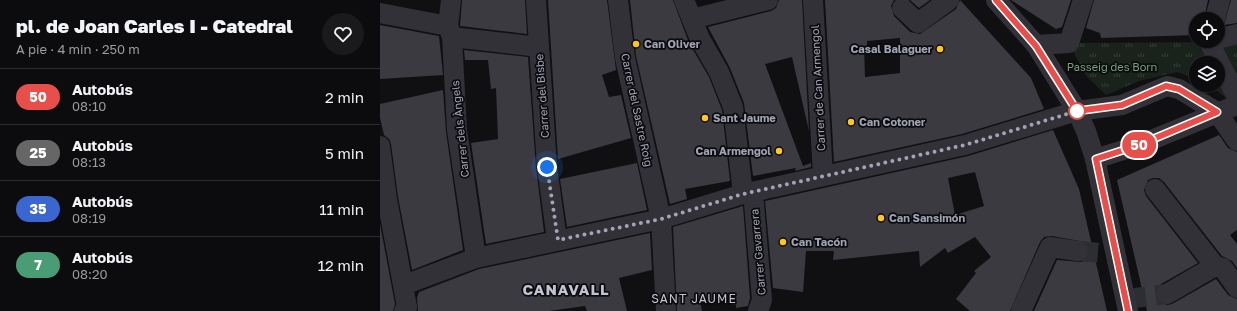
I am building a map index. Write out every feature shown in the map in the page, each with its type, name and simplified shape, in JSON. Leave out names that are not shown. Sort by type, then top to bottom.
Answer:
[{"type":"street","name":"Carrer dels Àngels","points":[[451,0],[450,32],[457,130],[476,258]]},
{"type":"street","name":"Carrer del Bisbe","points":[[536,0],[547,167],[558,240]]},
{"type":"street","name":"Carrer del Sastre Roig","points":[[618,0],[625,58],[661,219],[666,311]]},
{"type":"street","name":"Carrer Gavarrera","points":[[684,0],[733,107],[748,193],[762,300],[758,311]]},
{"type":"street","points":[[692,20],[768,0]]},
{"type":"street","name":"Carrer de Can Armengol","points":[[813,0],[823,176]]},
{"type":"street","points":[[898,4],[918,23],[950,0]]},
{"type":"street","points":[[996,0],[1036,46],[1077,111],[1096,159],[1128,311]]},
{"type":"street","points":[[1036,46],[1069,43],[1083,0]]},
{"type":"street","points":[[1217,12],[1220,0]]},
{"type":"street","points":[[380,13],[450,32],[539,47]]},
{"type":"street","points":[[1225,37],[1237,34]]},
{"type":"street","points":[[1215,48],[1237,97]]},
{"type":"street","points":[[404,285],[476,258],[661,219],[748,193],[965,145],[1077,111],[1122,105],[1166,86],[1179,89],[1217,112],[1237,141]]},
{"type":"street","points":[[1096,159],[1139,145],[1237,105]]},
{"type":"street","points":[[380,146],[387,199],[404,285],[404,310]]},
{"type":"street","points":[[1155,189],[1225,265],[1237,288]]},
{"type":"street","points":[[1021,311],[1050,246],[1078,251]]},
{"type":"street","points":[[1167,294],[1225,265]]},
{"type":"green space","name":"Passeig des Born","points":[[1237,34],[1237,100],[1231,102],[1219,92],[1225,92],[1225,56],[1189,56],[1189,76],[1177,72],[1139,81],[1106,95],[1086,76],[1069,43],[1189,42],[1189,48],[1225,48],[1225,37]]},
{"type":"building","points":[[462,0],[525,0],[527,34],[460,26]]},
{"type":"building","points":[[548,0],[607,0],[616,70],[602,75],[609,97],[621,95],[631,138],[558,159]]},
{"type":"building","points":[[630,0],[673,0],[689,43],[709,77],[722,110],[730,181],[685,189],[687,199],[670,204],[636,56]]},
{"type":"building","points":[[779,0],[802,0],[809,131],[792,57],[765,64],[803,166],[811,163],[811,167],[795,171],[796,168],[753,176],[744,103],[730,68],[708,27],[771,11],[776,8]]},
{"type":"building","points":[[825,0],[894,0],[891,6],[894,16],[910,32],[920,34],[956,9],[960,0],[1031,78],[1044,109],[962,134],[834,162]],"holes":[[[900,38],[900,73],[865,77],[864,47],[867,47],[867,41]]]},
{"type":"building","points":[[910,0],[930,0],[919,8]]},
{"type":"building","points":[[1011,0],[1071,0],[1062,27],[1056,29]]},
{"type":"building","points":[[1094,0],[1208,0],[1205,12],[1189,12],[1189,35],[1101,38],[1100,33],[1086,28]]},
{"type":"building","points":[[1231,0],[1237,0],[1237,23],[1225,25]]},
{"type":"building","points":[[380,25],[439,36],[443,75],[380,79]]},
{"type":"building","points":[[464,50],[528,57],[536,168],[544,232],[486,244],[471,143],[498,139],[496,88],[491,89],[488,60],[465,60]]},
{"type":"building","points":[[443,90],[446,132],[463,250],[412,270],[398,197],[391,144],[389,139],[384,135],[380,118],[380,104]]},
{"type":"building","points":[[1053,130],[1079,189],[1107,311],[1034,311],[1057,260],[1082,262],[1087,258],[1089,253],[1088,246],[1085,242],[1052,236],[1044,237],[1040,242],[1010,311],[970,311],[956,299],[976,273],[974,271],[991,257],[975,237],[948,253],[945,248],[920,267],[919,251],[833,260],[834,251],[806,251],[803,292],[773,288],[765,201],[968,156]],"holes":[[[975,172],[984,206],[955,215],[948,178]]]},
{"type":"building","points":[[1219,135],[1228,148],[1237,152],[1237,230],[1230,235],[1237,244],[1237,268],[1232,261],[1222,256],[1164,182],[1159,178],[1148,180],[1144,190],[1146,196],[1198,263],[1161,284],[1156,294],[1157,300],[1167,305],[1172,304],[1216,279],[1228,295],[1237,299],[1237,311],[1147,311],[1117,180]]},
{"type":"building","points":[[637,163],[647,210],[567,227],[560,179]]},
{"type":"building","points":[[743,206],[750,298],[748,306],[736,308],[736,305],[732,305],[732,298],[700,301],[702,311],[677,311],[673,227]]},
{"type":"building","points":[[380,224],[395,304],[393,311],[380,311]]},
{"type":"building","points":[[650,233],[652,270],[619,278],[627,311],[587,311],[585,306],[549,311],[418,311],[417,298],[419,292],[479,269]]},
{"type":"tunnel","points":[[1078,251],[1115,254]]},
{"type":"tunnel","points":[[1126,299],[1167,294]]},
{"type":"bus line","name":"50","points":[[996,0],[1036,46],[1052,69],[1077,111],[1122,105],[1166,86],[1179,89],[1217,112],[1139,145],[1096,159],[1101,190],[1128,311]]},
{"type":"place","name":"Can Oliver","points":[[636,44]]},
{"type":"place","name":"Casal Balaguer","points":[[940,49]]},
{"type":"place","name":"Sant Jaume","points":[[705,118]]},
{"type":"place","name":"Can Cotoner","points":[[851,122]]},
{"type":"place","name":"Can Armengol","points":[[779,151]]},
{"type":"place","name":"Can Sansimón","points":[[881,218]]},
{"type":"place","name":"Can Tacón","points":[[783,242]]},
{"type":"district","name":"CANAVALL","points":[[566,290]]},
{"type":"district","name":"SANT JAUME","points":[[694,299]]},
{"type":"route","points":[[547,167],[558,240],[661,219],[743,194],[965,145],[1077,111]]}]
